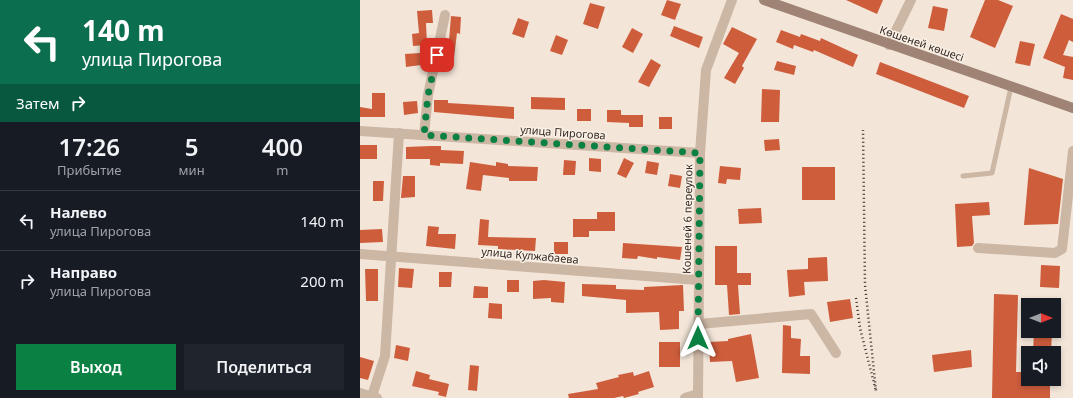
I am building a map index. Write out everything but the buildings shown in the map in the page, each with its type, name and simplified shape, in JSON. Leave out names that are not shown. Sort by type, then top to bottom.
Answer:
[{"type":"main road","name":"Көшеней көшесі","points":[[764,0],[889,45],[1073,108]]},
{"type":"street","name":"Кошеней 6 переулок","points":[[698,396],[700,153],[706,70],[732,0]]},
{"type":"street","points":[[889,45],[911,0]]},
{"type":"street","points":[[424,135],[428,95],[445,15]]},
{"type":"street","name":"улица Пирогова","points":[[360,131],[700,153]]},
{"type":"street","points":[[360,393],[375,397],[386,356],[399,133]]},
{"type":"street","points":[[978,248],[1055,253],[1062,249],[1073,151]]},
{"type":"street","name":"улица Кулжабаева","points":[[360,254],[698,280]]},
{"type":"street","points":[[699,324],[811,314],[836,353]]},
{"type":"street","points":[[685,398],[698,396]]},
{"type":"lane","points":[[963,176],[992,173],[1012,87]]},
{"type":"railway","points":[[856,298],[860,328],[876,391],[865,285],[863,130]]},
{"type":"route","points":[[437,55],[428,95],[424,135],[700,153],[698,338]]}]
